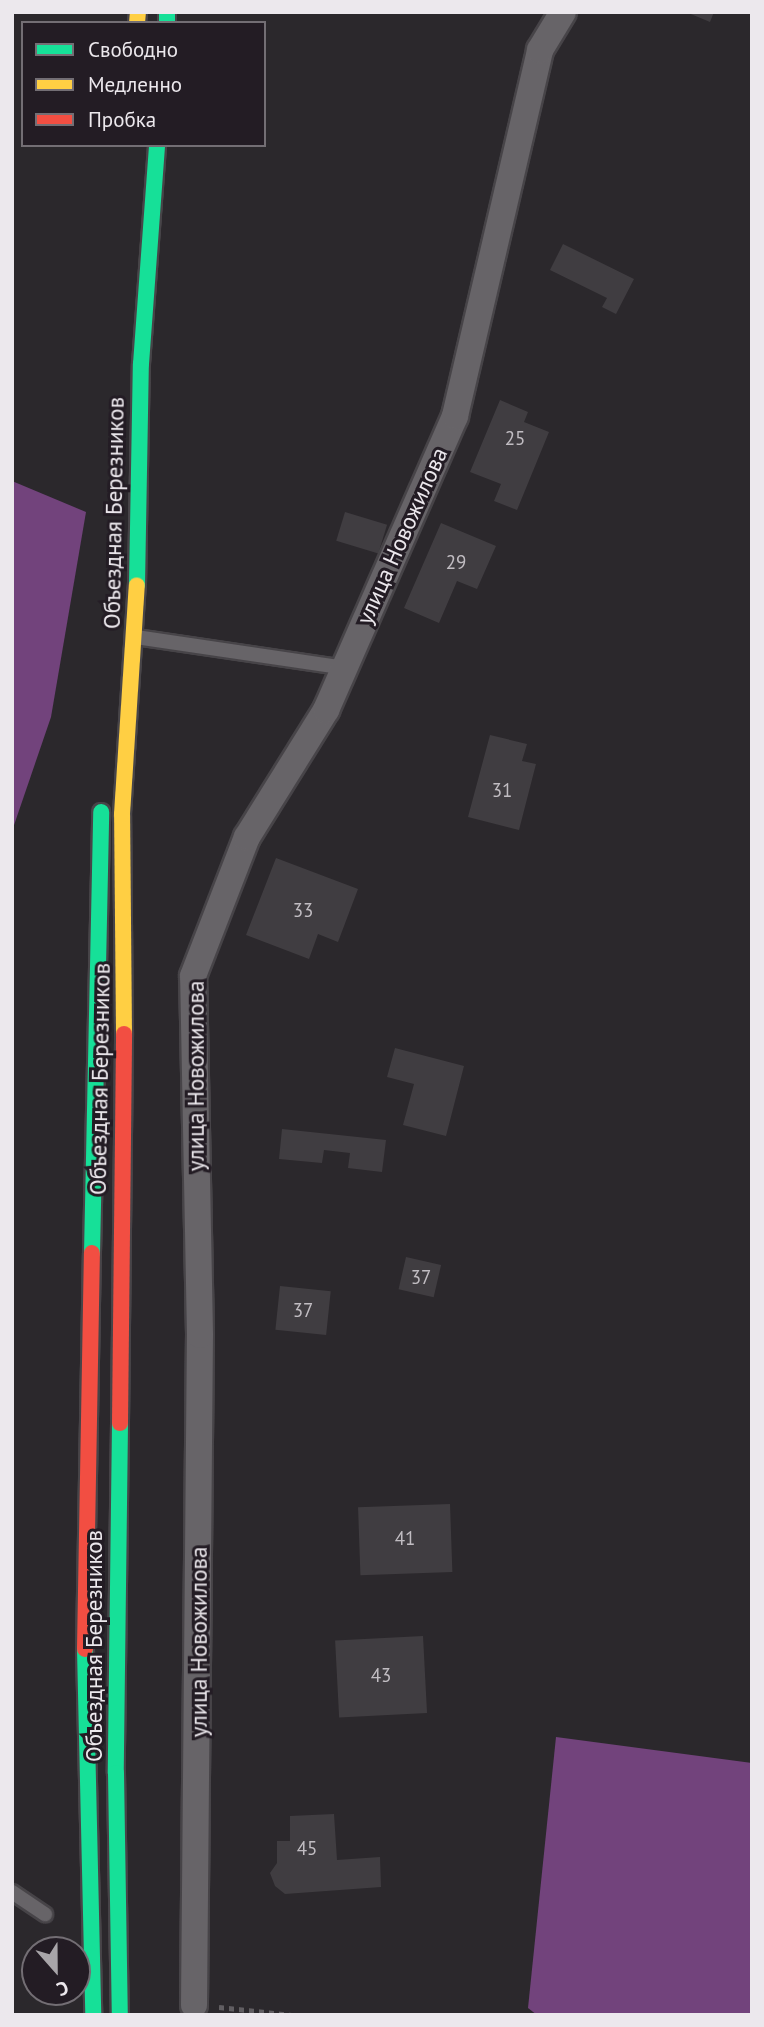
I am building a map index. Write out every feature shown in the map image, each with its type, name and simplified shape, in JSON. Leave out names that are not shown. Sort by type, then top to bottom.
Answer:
[{"type":"highway","name":"Объездная Березников","points":[[120,2015],[116,1773],[126,871],[122,814],[134,637],[137,444],[157,147]]},
{"type":"highway","name":"Объездная Березников","points":[[93,2015],[84,1684],[101,800]]},
{"type":"street","name":"улица Новожилова","points":[[194,2005],[200,1335],[192,975],[247,837],[326,710],[454,416],[540,50],[563,12]]},
{"type":"lane","points":[[134,637],[345,668]]},
{"type":"lane","points":[[12,1892],[45,1914]]},
{"type":"path","points":[[194,2005],[292,2015]]},
{"type":"shaded area","points":[[12,481],[86,512],[51,717],[12,831]]},
{"type":"shaded area","points":[[556,1737],[752,1763],[752,2015],[537,2015],[528,2008]]},
{"type":"building","points":[[686,12],[714,12],[710,22]]},
{"type":"building","points":[[563,244],[634,279],[616,314],[602,307],[607,298],[550,270]]},
{"type":"building","points":[[500,400],[528,412],[524,422],[549,432],[517,510],[494,501],[501,484],[470,472]]},
{"type":"building","points":[[345,512],[387,525],[378,554],[336,541]]},
{"type":"building","points":[[441,523],[496,546],[477,589],[457,581],[439,623],[404,608]]},
{"type":"building","points":[[490,735],[527,744],[522,761],[536,764],[519,830],[468,817]]},
{"type":"building","points":[[276,858],[358,889],[338,942],[318,934],[309,959],[246,935]]},
{"type":"building","points":[[395,1048],[464,1066],[446,1136],[403,1125],[414,1084],[387,1077]]},
{"type":"building","points":[[282,1129],[386,1140],[382,1172],[348,1168],[350,1153],[324,1150],[322,1163],[279,1159]]},
{"type":"building","points":[[406,1257],[441,1265],[434,1297],[399,1289]]},
{"type":"building","points":[[280,1286],[331,1291],[326,1335],[275,1330]]},
{"type":"building","points":[[450,1504],[452,1572],[360,1575],[358,1507]]},
{"type":"building","points":[[423,1636],[427,1713],[339,1718],[335,1641]]},
{"type":"building","points":[[334,1814],[337,1860],[380,1857],[381,1887],[285,1894],[275,1886],[270,1873],[277,1863],[277,1841],[290,1841],[290,1816]]},
{"type":"traffic: fast","points":[[167,12],[167,21]]},
{"type":"traffic: fast","points":[[137,585],[141,364],[157,147]]},
{"type":"traffic: fast","points":[[92,1253],[101,812]]},
{"type":"traffic: fast","points":[[120,1423],[116,1773],[120,2015]]},
{"type":"traffic: fast","points":[[85,1649],[93,2015]]},
{"type":"traffic: slow","points":[[137,21],[138,12]]},
{"type":"traffic: slow","points":[[124,1034],[122,814],[137,585]]},
{"type":"traffic: jam","points":[[120,1423],[124,1034]]},
{"type":"traffic: jam","points":[[85,1649],[92,1253]]}]
